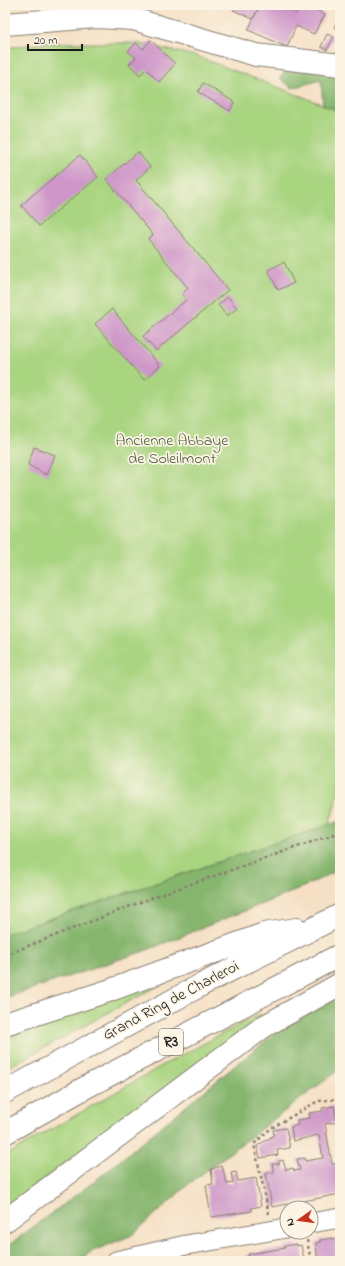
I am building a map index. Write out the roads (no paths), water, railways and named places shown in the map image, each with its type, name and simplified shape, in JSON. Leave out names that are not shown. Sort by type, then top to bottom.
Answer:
[{"type":"main road","points":[[5,23],[96,17],[133,19],[256,55],[340,65]]},
{"type":"main road","name":"Grand Ring de Charleroi","points":[[5,1092],[200,985],[340,915]]},
{"type":"main road","points":[[5,1024],[108,991],[264,934],[316,926]]},
{"type":"main road","name":"R3","points":[[5,1133],[123,1068],[340,955]]},
{"type":"main road","points":[[5,1221],[263,1027],[340,984]]},
{"type":"street","points":[[319,1227],[340,1218]]},
{"type":"street","points":[[118,1261],[186,1245],[279,1229]]},
{"type":"park label","name":"Ancienne Abbaye de Soleilmont","points":[[172,450]]}]
